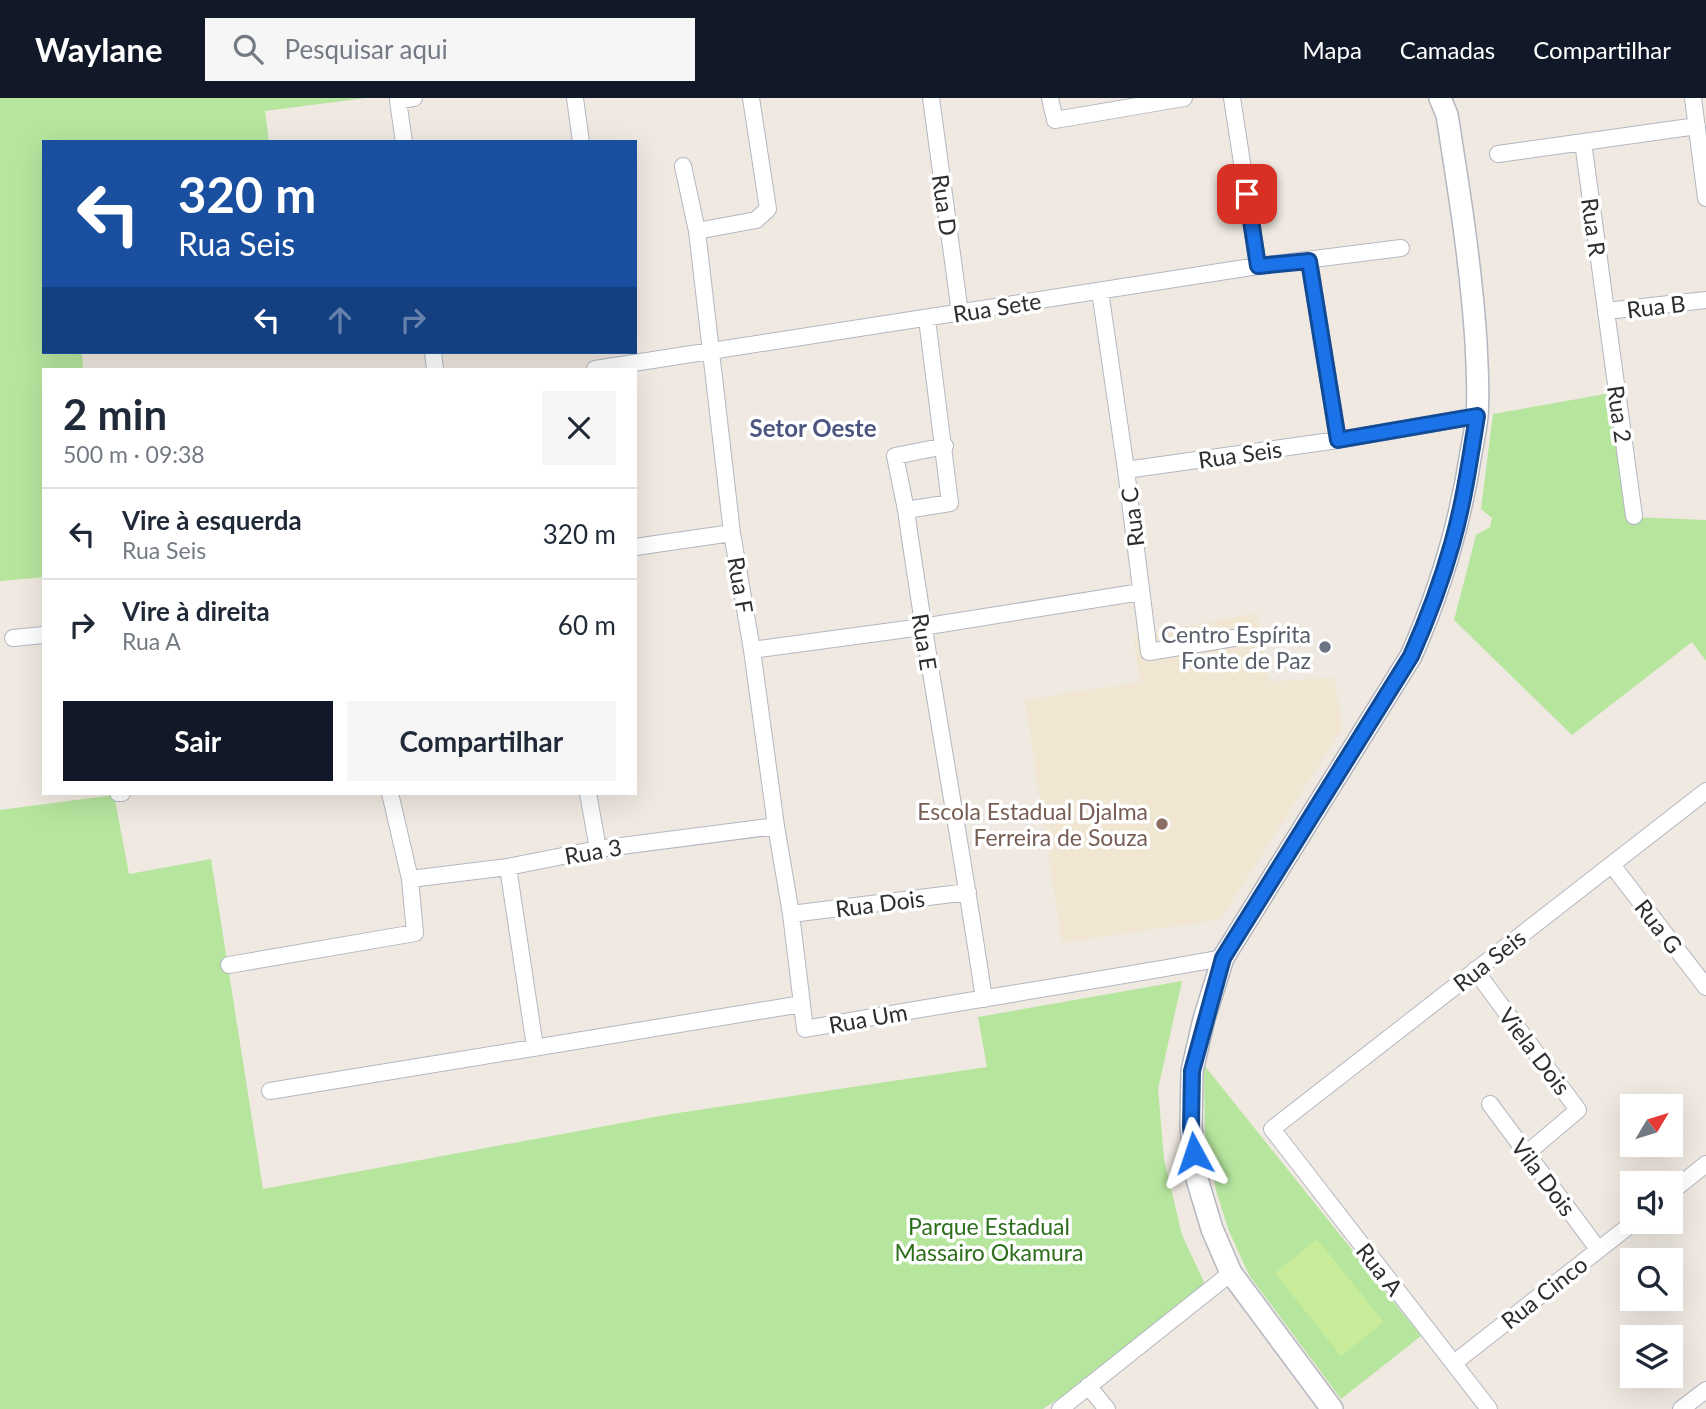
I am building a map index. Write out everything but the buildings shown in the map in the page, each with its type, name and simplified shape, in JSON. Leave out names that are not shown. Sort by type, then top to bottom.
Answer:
[{"type":"main road","points":[[1332,1409],[1231,1273],[1212,1229],[1197,1179],[1191,1127],[1192,1071],[1223,958],[1411,656],[1434,602],[1453,544],[1477,416],[1473,290],[1446,104]]},
{"type":"street","points":[[576,98],[581,140]]},
{"type":"street","points":[[696,231],[756,220],[768,209],[751,98]]},
{"type":"street","name":"Rua D","points":[[931,98],[960,313]]},
{"type":"street","points":[[1050,98],[1055,120],[1184,98]]},
{"type":"street","points":[[1233,98],[1258,266]]},
{"type":"street","points":[[1693,98],[1706,198]]},
{"type":"street","points":[[404,140],[406,99]]},
{"type":"street","points":[[1498,154],[1697,125]]},
{"type":"street","name":"Rua R","points":[[1583,142],[1606,311]]},
{"type":"street","name":"Rua F","points":[[683,166],[696,231],[732,533],[752,650],[802,1004]]},
{"type":"street","name":"Rua Sete","points":[[596,368],[611,359],[710,353],[1258,266],[1401,248]]},
{"type":"street","points":[[1309,261],[1338,440]]},
{"type":"street","name":"Rua C","points":[[1100,291],[1149,652],[1240,637]]},
{"type":"street","name":"Rua B","points":[[1606,311],[1706,300]]},
{"type":"street","name":"Rua 2","points":[[1606,311],[1634,516]]},
{"type":"street","points":[[927,319],[945,446],[950,503],[906,510],[895,456],[945,446]]},
{"type":"street","name":"Rua Seis","points":[[1126,470],[1338,440],[1477,416]]},
{"type":"street","name":"Rua E","points":[[906,510],[922,628],[984,999]]},
{"type":"street","points":[[637,547],[732,533]]},
{"type":"street","points":[[752,650],[922,628],[1141,592]]},
{"type":"street","points":[[13,638],[42,635]]},
{"type":"street","name":"Rua Seis","points":[[1272,1129],[1706,791]]},
{"type":"street","points":[[229,965],[415,933],[410,879],[390,795]]},
{"type":"street","points":[[588,795],[598,849]]},
{"type":"street","name":"Rua 3","points":[[410,879],[509,867],[598,849],[776,826]]},
{"type":"street","name":"Rua G","points":[[1612,865],[1706,987]]},
{"type":"street","points":[[509,867],[535,1046]]},
{"type":"street","name":"Rua Dois","points":[[791,914],[968,892]]},
{"type":"street","name":"Rua Um","points":[[270,1091],[802,1004],[805,1030],[1056,989],[1223,958]]},
{"type":"street","name":"Viela Dois","points":[[1475,971],[1578,1110],[1526,1154]]},
{"type":"street","name":"Vila Dois","points":[[1490,1104],[1598,1249]]},
{"type":"street","name":"Rua A","points":[[1272,1129],[1489,1409]]},
{"type":"street","points":[[1683,1182],[1706,1164]]},
{"type":"street","name":"Rua Cinco","points":[[1454,1363],[1620,1232]]},
{"type":"street","points":[[1060,1409],[1231,1273]]},
{"type":"street","points":[[1088,1387],[1107,1409]]},
{"type":"street","points":[[1681,1409],[1706,1390]]},
{"type":"shaded area","name":"Escola Estadual Djalma Ferreira de Souza","points":[[1257,613],[1269,682],[1334,677],[1342,729],[1221,919],[1062,943],[1025,700],[1140,682],[1133,637]]},
{"type":"green space","points":[[0,98],[366,98],[265,111],[269,140],[42,140],[42,354],[82,354],[83,368],[42,368],[42,577],[0,581]]},
{"type":"green space","points":[[1611,393],[1631,517],[1706,520],[1706,661],[1692,642],[1572,735],[1454,620],[1476,535],[1490,527],[1492,518],[1481,509],[1493,414]]},
{"type":"green space","name":"Parque Estadual Massairo Okamura","points":[[114,795],[129,874],[211,859],[263,1189],[671,1114],[987,1067],[978,1017],[1182,981],[1158,1089],[1164,1159],[1182,1235],[1211,1297],[1043,1409],[0,1409],[0,810]]},
{"type":"green space","points":[[1204,1065],[1421,1336],[1341,1399],[1249,1275],[1229,1231],[1217,1194],[1205,1138]]},
{"type":"green space","points":[[1317,1239],[1384,1322],[1341,1356],[1275,1273]]},
{"type":"place","name":"Centro Espírita Fonte de Paz","points":[[1325,647]]},
{"type":"place","name":"Escola Estadual Djalma Ferreira de Souza","points":[[1162,824]]},
{"type":"district","name":"Setor Oeste","points":[[813,427]]},
{"type":"route","points":[[1194,1153],[1191,1127],[1192,1071],[1204,1019],[1223,958],[1411,656],[1434,602],[1453,544],[1477,416],[1338,440],[1309,261],[1258,266],[1247,194]]}]
